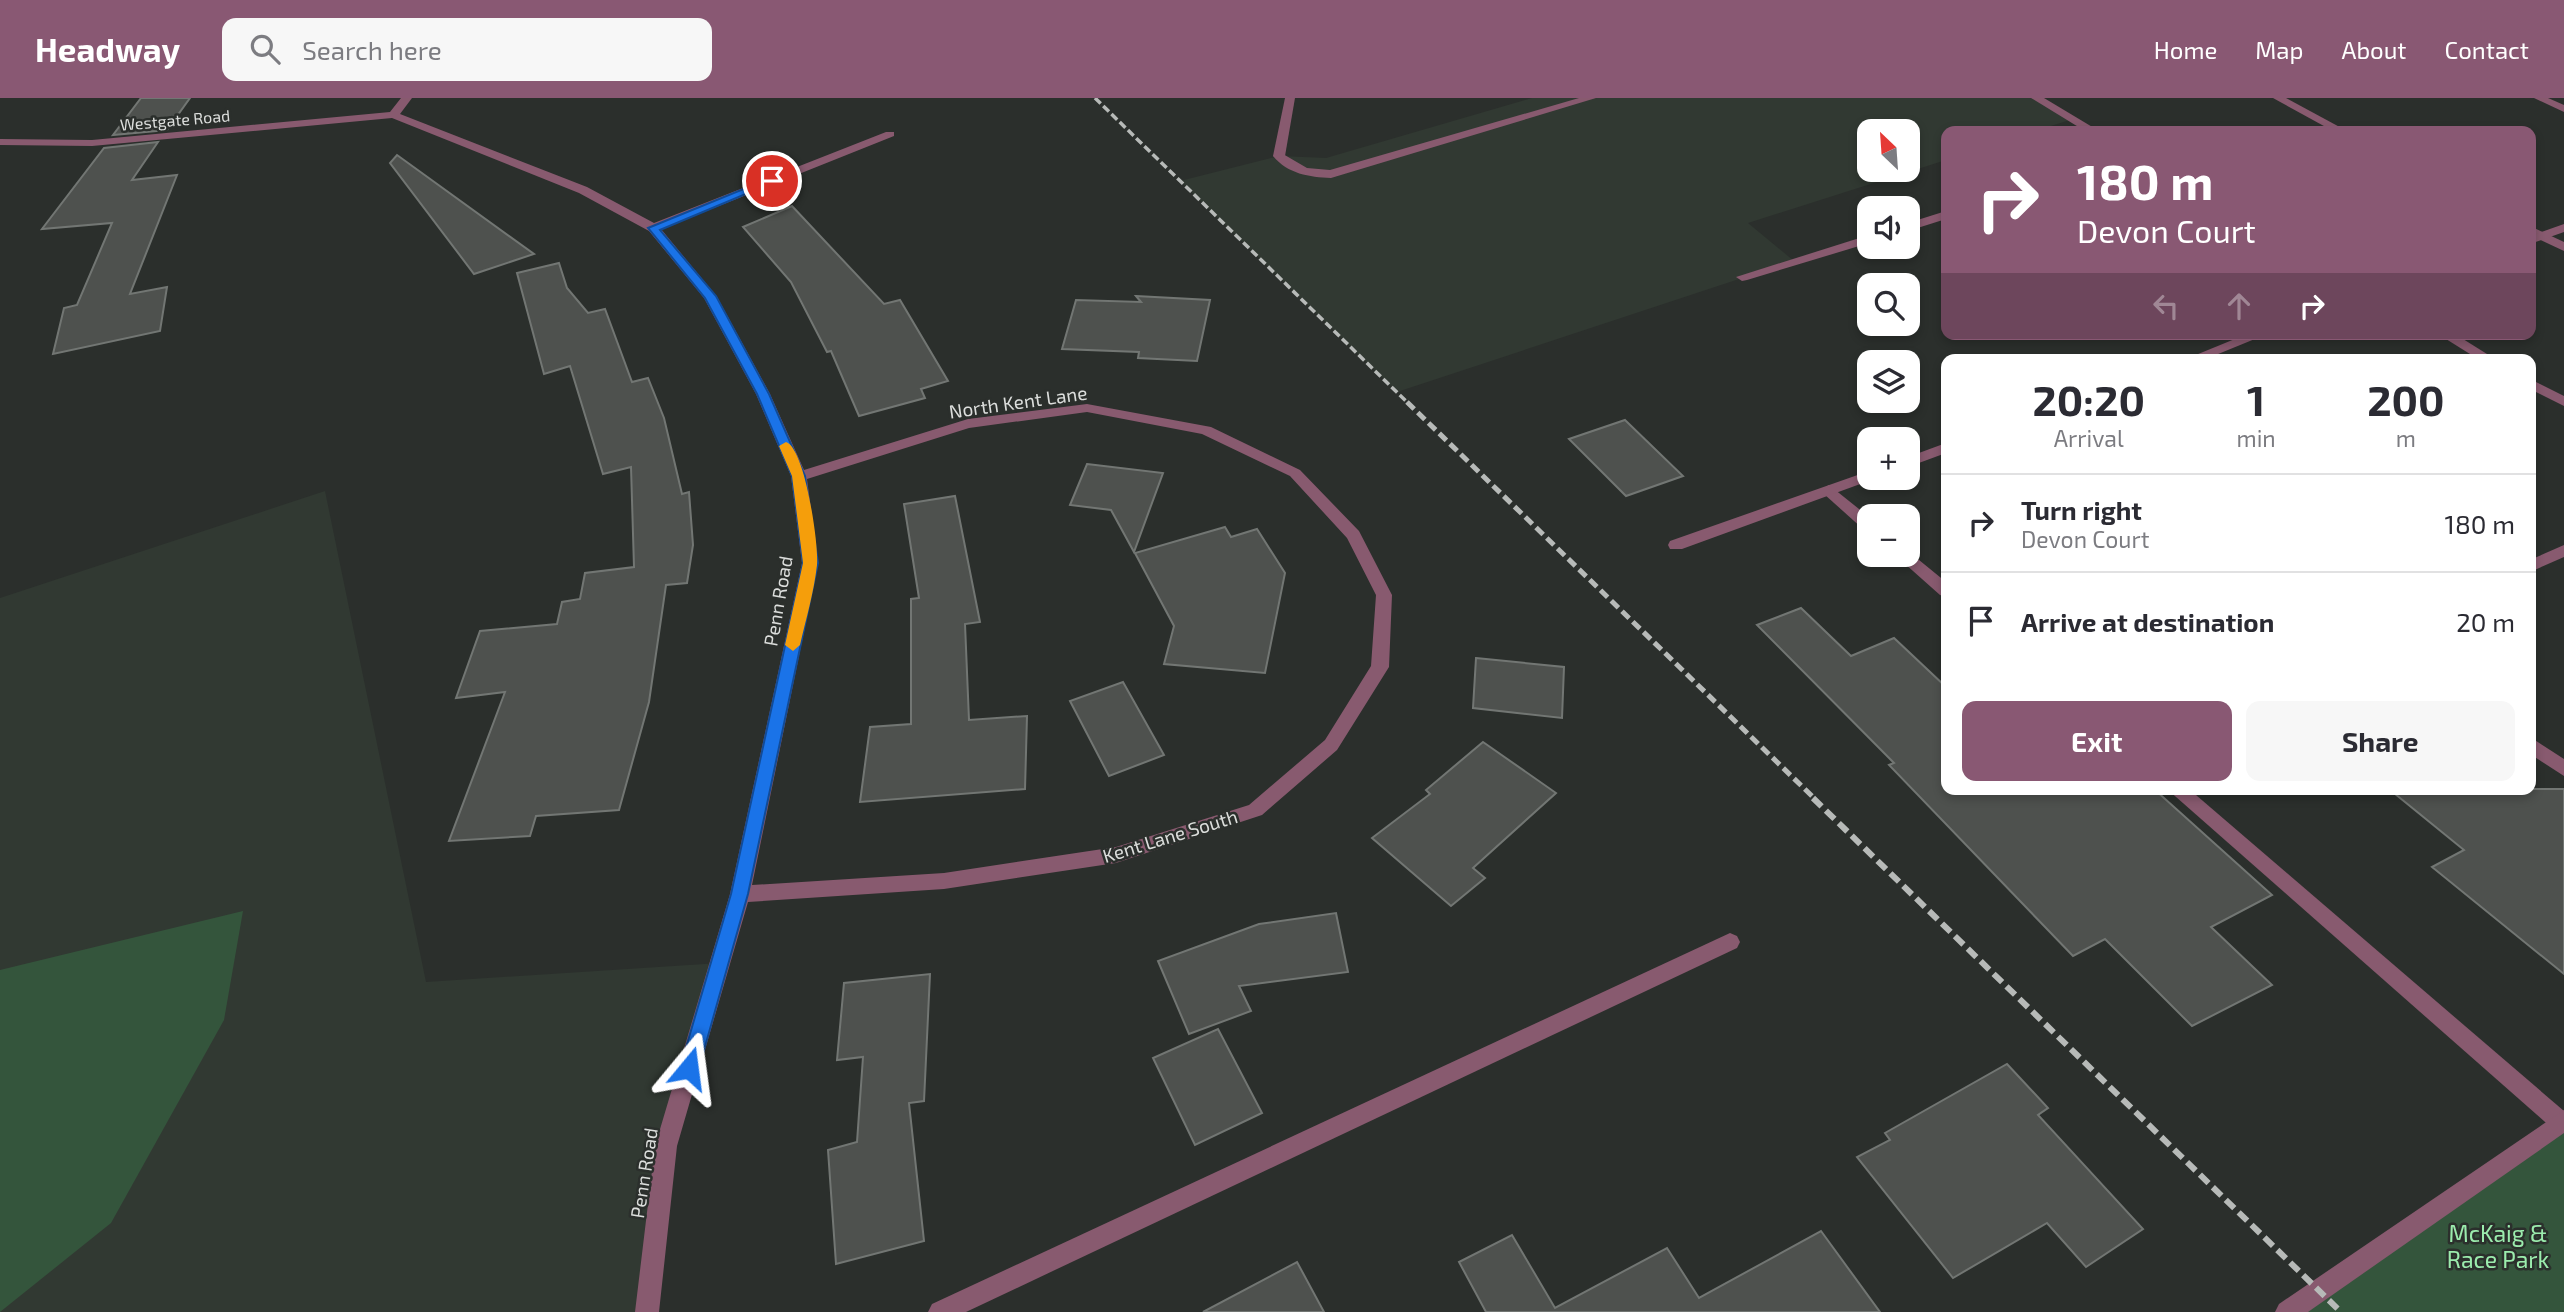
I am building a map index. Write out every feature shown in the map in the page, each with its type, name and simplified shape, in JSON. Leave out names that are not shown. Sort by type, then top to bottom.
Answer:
[{"type":"street","points":[[393,115],[407,98]]},
{"type":"street","points":[[1290,98],[1279,156],[1289,167],[1308,174],[1331,174],[1591,98]]},
{"type":"street","points":[[2036,98],[2084,126]]},
{"type":"street","points":[[2278,98],[2331,126]]},
{"type":"street","points":[[2539,98],[2564,109]]},
{"type":"street","name":"Westgate Road","points":[[0,142],[92,143],[393,115]]},
{"type":"street","name":"Penn Road","points":[[393,115],[583,190],[653,228],[710,296],[763,394],[799,476],[810,563],[740,894],[667,1146],[647,1312]]},
{"type":"street","points":[[653,228],[890,134]]},
{"type":"street","points":[[1920,223],[1941,217]]},
{"type":"street","points":[[2536,235],[2564,228]]},
{"type":"street","points":[[2536,236],[2564,247]]},
{"type":"street","points":[[1742,277],[1857,243]]},
{"type":"street","points":[[2206,354],[2244,340]]},
{"type":"street","points":[[2455,340],[2479,354]]},
{"type":"street","points":[[2536,386],[2564,402]]},
{"type":"street","name":"North Kent Lane","points":[[799,476],[968,424],[1087,408],[1206,429],[1296,473],[1353,535],[1384,595]]},
{"type":"street","points":[[1920,458],[1941,450]]},
{"type":"street","points":[[1676,545],[1857,480]]},
{"type":"street","points":[[1829,490],[1857,514]]},
{"type":"street","points":[[2536,564],[2564,550]]},
{"type":"street","points":[[1917,567],[1941,588]]},
{"type":"street","name":"Kent Lane South","points":[[740,894],[944,881],[1116,855],[1255,810],[1331,745],[1380,667],[1384,595]]},
{"type":"street","points":[[2536,748],[2564,769]]},
{"type":"street","points":[[2182,795],[2563,1121],[2287,1312]]},
{"type":"street","points":[[940,1312],[1730,942]]},
{"type":"shaded area","points":[[1532,98],[2036,98],[2073,119],[2051,126],[1941,126],[1941,162],[1920,168],[1920,119],[1857,119],[1857,182],[1877,182],[1748,223],[1794,261],[1397,392],[1180,181],[1279,156],[1326,158]]},
{"type":"shaded area","points":[[325,491],[426,982],[720,963],[666,1146],[647,1312],[0,1312],[0,598]]},
{"type":"green space","points":[[243,911],[224,1020],[111,1223],[0,1312],[0,970]]},
{"type":"green space","name":"McKaig & Race Park","points":[[2564,1124],[2564,1312],[2289,1312]]},
{"type":"building","points":[[141,98],[190,98],[167,130],[113,135]]},
{"type":"building","points":[[158,142],[132,180],[177,175],[130,294],[167,287],[160,331],[53,354],[64,308],[77,305],[112,223],[42,229],[104,148]]},
{"type":"building","points":[[397,155],[534,254],[474,274],[390,163]]},
{"type":"building","points":[[792,206],[884,304],[900,300],[948,381],[921,389],[925,398],[859,416],[831,351],[827,352],[791,282],[743,227]]},
{"type":"building","points":[[559,263],[567,288],[588,313],[605,309],[632,382],[648,378],[664,418],[682,494],[689,492],[693,545],[687,583],[666,585],[649,702],[619,810],[536,816],[530,836],[449,841],[505,692],[456,698],[480,631],[557,624],[562,602],[580,599],[585,573],[634,567],[631,467],[603,474],[570,366],[544,374],[517,273]]},
{"type":"building","points":[[1136,296],[1210,300],[1197,361],[1138,358],[1139,352],[1062,349],[1076,300],[1141,302]]},
{"type":"building","points":[[1625,420],[1683,476],[1626,496],[1569,439]]},
{"type":"building","points":[[1087,464],[1163,473],[1134,552],[1111,510],[1070,505]]},
{"type":"building","points":[[955,496],[980,622],[965,624],[969,720],[1027,716],[1025,789],[860,802],[870,727],[911,724],[911,599],[919,598],[904,504]]},
{"type":"building","points":[[1225,527],[1231,537],[1257,529],[1285,573],[1265,673],[1164,664],[1174,626],[1135,553]]},
{"type":"building","points":[[1801,608],[1851,656],[1894,638],[1941,682],[1941,795],[2161,795],[2272,895],[2211,927],[2272,985],[2192,1026],[2105,939],[2073,956],[1889,765],[1894,763],[1757,625]]},
{"type":"building","points":[[1476,658],[1564,667],[1562,718],[1473,708]]},
{"type":"building","points":[[1123,682],[1164,755],[1109,776],[1070,701]]},
{"type":"building","points":[[1483,742],[1556,793],[1473,868],[1485,878],[1451,906],[1372,838],[1430,794],[1426,790]]},
{"type":"building","points":[[2536,789],[2564,789],[2564,974],[2432,867],[2464,850],[2396,795],[2536,795]]},
{"type":"building","points":[[1336,913],[1348,972],[1239,986],[1251,1011],[1189,1034],[1158,961],[1259,924]]},
{"type":"building","points":[[930,974],[924,1101],[909,1103],[924,1241],[836,1264],[828,1150],[857,1142],[863,1057],[837,1060],[844,983]]},
{"type":"building","points":[[1218,1029],[1262,1113],[1195,1145],[1153,1058]]},
{"type":"building","points":[[2007,1064],[2048,1108],[2038,1115],[2143,1229],[2086,1267],[2047,1223],[1953,1278],[1857,1157],[1890,1140],[1885,1133]]},
{"type":"building","points":[[1821,1231],[1880,1312],[1486,1312],[1459,1262],[1512,1235],[1555,1308],[1667,1248],[1699,1298]]},
{"type":"building","points":[[1297,1262],[1324,1312],[1203,1312]]},
{"type":"railway","points":[[1095,98],[1409,404]]},
{"type":"railway","points":[[1407,402],[1815,799]]},
{"type":"railway","points":[[1813,798],[2341,1312]]},
{"type":"slow traffic","points":[[786,446],[799,476],[810,563],[793,645]]},
{"type":"route","points":[[689,1068],[740,894],[810,563],[799,476],[763,394],[710,296],[653,228],[772,181]]}]
